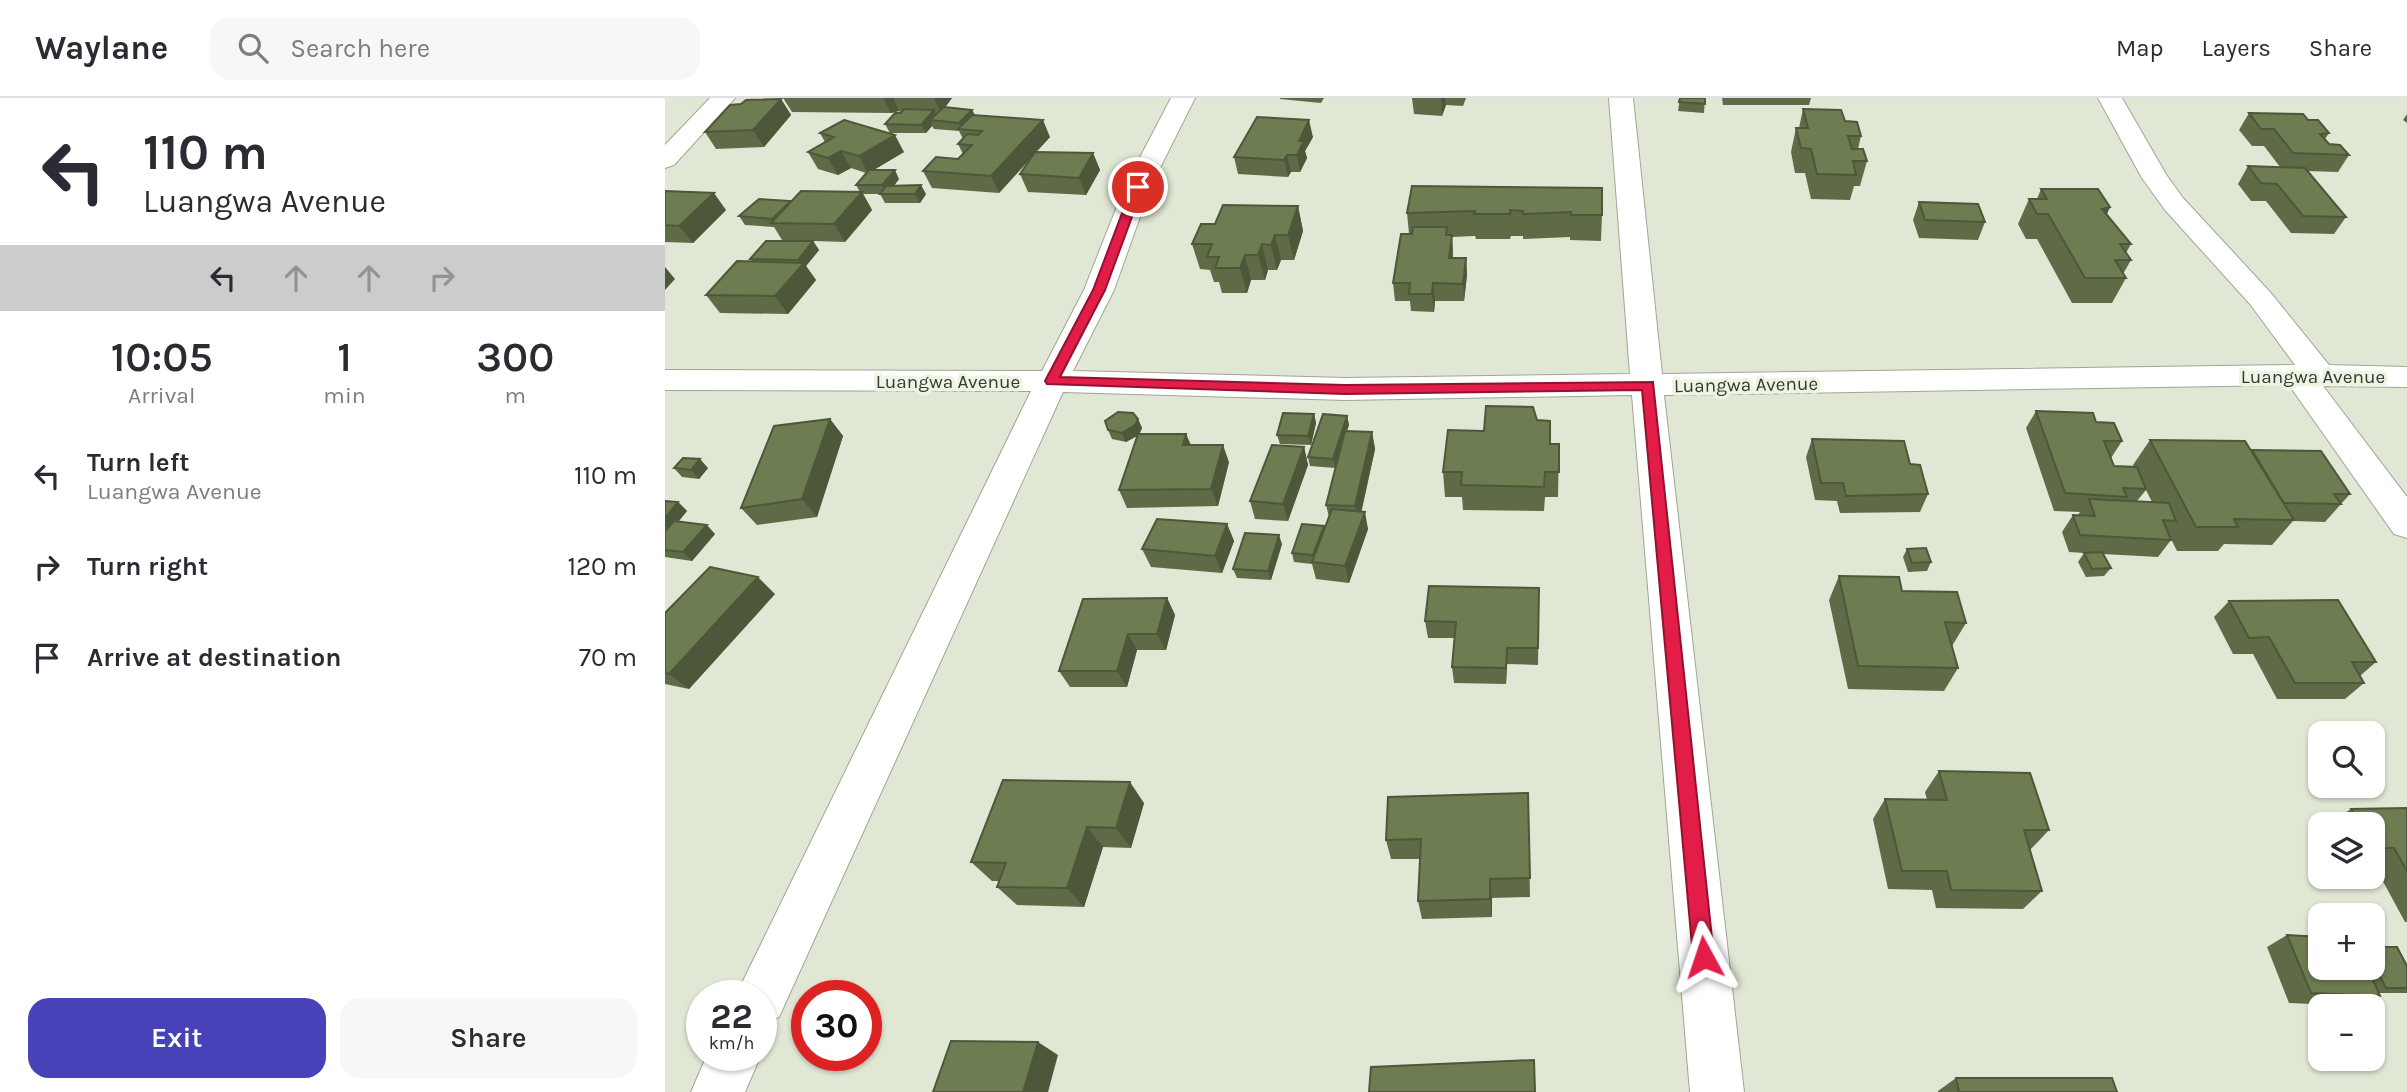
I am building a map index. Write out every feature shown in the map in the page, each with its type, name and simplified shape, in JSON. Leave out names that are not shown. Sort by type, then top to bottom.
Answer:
[{"type":"street","points":[[665,160],[723,98]]},
{"type":"street","points":[[770,980],[1052,381],[1099,290],[1138,187],[1183,98]]},
{"type":"street","points":[[1621,98],[1717,1092]]},
{"type":"street","points":[[2110,98],[2155,178],[2174,204],[2260,298],[2407,524]]},
{"type":"street","name":"Luangwa Avenue","points":[[665,380],[1052,381],[1345,389],[2309,375],[2407,377]]},
{"type":"street","points":[[717,1092],[727,1071]]},
{"type":"building","points":[[1680,98],[1705,98],[1705,104],[1679,102]]},
{"type":"building","points":[[781,99],[753,130],[705,132],[730,105],[741,104],[746,100]]},
{"type":"building","points":[[944,107],[972,110],[959,123],[930,120]]},
{"type":"building","points":[[904,109],[934,110],[921,125],[885,124],[895,113],[901,113]]},
{"type":"building","points":[[1803,109],[1841,110],[1845,121],[1857,122],[1861,136],[1848,136],[1852,149],[1863,149],[1867,161],[1853,161],[1856,175],[1817,174],[1811,149],[1801,148],[1796,128],[1808,128]]},
{"type":"building","points":[[2249,113],[2303,114],[2308,120],[2318,120],[2329,133],[2320,134],[2329,144],[2340,145],[2349,155],[2293,153],[2274,129],[2261,129]]},
{"type":"building","points":[[972,115],[1043,120],[991,176],[923,171],[936,157],[958,159],[972,145],[958,144],[967,134],[978,135],[982,131],[958,129]]},
{"type":"building","points":[[1257,117],[1309,120],[1299,141],[1304,141],[1297,155],[1287,155],[1284,160],[1234,157]]},
{"type":"building","points":[[844,120],[895,135],[859,156],[841,151],[828,158],[808,152],[834,137],[820,133]]},
{"type":"building","points":[[1035,152],[1093,153],[1079,178],[1020,174]]},
{"type":"building","points":[[2248,166],[2305,168],[2346,217],[2303,216],[2277,184],[2261,183]]},
{"type":"building","points":[[869,170],[895,170],[882,185],[856,185]]},
{"type":"building","points":[[921,185],[915,194],[880,194],[886,186]]},
{"type":"building","points":[[1412,186],[1602,188],[1602,215],[1571,215],[1571,212],[1523,214],[1523,211],[1510,210],[1510,214],[1474,214],[1475,211],[1407,213]]},
{"type":"building","points":[[2041,189],[2098,189],[2110,207],[2102,209],[2131,244],[2120,244],[2131,260],[2115,260],[2126,278],[2085,278],[2048,214],[2037,214],[2029,199],[2047,199]]},
{"type":"building","points":[[665,191],[714,193],[679,226],[665,225]]},
{"type":"building","points":[[801,191],[862,192],[834,224],[771,223]]},
{"type":"building","points":[[759,199],[791,201],[772,219],[739,216]]},
{"type":"building","points":[[1919,202],[1978,204],[1985,222],[1925,220]]},
{"type":"building","points":[[1223,205],[1298,206],[1288,235],[1275,235],[1271,245],[1262,244],[1258,255],[1245,255],[1240,268],[1215,268],[1219,257],[1207,257],[1212,244],[1192,244],[1201,224],[1215,224]]},
{"type":"building","points":[[1413,227],[1447,227],[1446,235],[1452,235],[1449,258],[1466,258],[1463,284],[1433,283],[1432,294],[1409,294],[1410,283],[1393,283],[1401,234],[1412,234]]},
{"type":"building","points":[[766,241],[813,241],[798,260],[750,259]]},
{"type":"building","points":[[737,261],[804,263],[775,296],[706,295]]},
{"type":"building","points":[[1486,406],[1533,407],[1537,420],[1550,421],[1550,444],[1559,444],[1559,472],[1545,472],[1544,487],[1461,485],[1462,472],[1443,472],[1448,430],[1484,431]]},
{"type":"building","points":[[2036,411],[2093,413],[2096,422],[2114,423],[2122,441],[2104,441],[2114,466],[2137,467],[2146,489],[2123,488],[2127,497],[2065,493]]},
{"type":"building","points":[[1118,412],[1133,413],[1138,419],[1135,425],[1122,433],[1108,430],[1105,421]]},
{"type":"building","points":[[1283,413],[1314,414],[1308,436],[1277,435]]},
{"type":"building","points":[[1323,414],[1347,416],[1333,459],[1308,457]]},
{"type":"building","points":[[830,419],[802,499],[741,508],[774,426]]},
{"type":"building","points":[[1345,431],[1372,432],[1355,506],[1326,505]]},
{"type":"building","points":[[1138,434],[1186,434],[1183,445],[1223,445],[1211,489],[1119,490]]},
{"type":"building","points":[[1812,439],[1904,441],[1910,464],[1920,465],[1928,494],[1846,496],[1843,483],[1821,483]]},
{"type":"building","points":[[2150,440],[2245,441],[2294,520],[2234,519],[2238,527],[2196,527]]},
{"type":"building","points":[[1272,445],[1304,447],[1283,504],[1250,501]]},
{"type":"building","points":[[2252,450],[2321,451],[2350,494],[2334,494],[2341,504],[2284,503]]},
{"type":"building","points":[[683,458],[700,459],[691,470],[674,468]]},
{"type":"building","points":[[2089,499],[2169,503],[2176,521],[2163,520],[2171,540],[2080,535],[2073,515],[2095,516]]},
{"type":"building","points":[[665,501],[678,502],[665,518]]},
{"type":"building","points":[[1332,509],[1365,512],[1345,566],[1312,562]]},
{"type":"building","points":[[1157,519],[1227,524],[1215,556],[1142,549]]},
{"type":"building","points":[[674,521],[707,525],[683,552],[665,550],[665,531]]},
{"type":"building","points":[[1302,524],[1324,526],[1313,555],[1292,553]]},
{"type":"building","points":[[1245,533],[1279,535],[1268,571],[1233,569]]},
{"type":"building","points":[[1926,548],[1931,562],[1912,563],[1907,549]]},
{"type":"building","points":[[2102,552],[2111,568],[2092,569],[2084,553]]},
{"type":"building","points":[[710,567],[758,577],[669,674],[665,673],[665,613]]},
{"type":"building","points":[[1839,576],[1899,577],[1902,591],[1957,592],[1966,623],[1945,622],[1958,668],[1858,666]]},
{"type":"building","points":[[1429,586],[1539,588],[1538,648],[1507,648],[1506,668],[1452,667],[1456,622],[1425,621]]},
{"type":"building","points":[[1167,598],[1157,634],[1128,634],[1117,671],[1059,671],[1083,599]]},
{"type":"building","points":[[2338,600],[2376,662],[2352,662],[2364,683],[2295,683],[2269,637],[2249,638],[2229,601]]},
{"type":"building","points":[[1939,771],[2030,773],[2049,830],[2024,830],[2042,891],[1951,890],[1947,871],[1902,871],[1885,799],[1947,800]]},
{"type":"building","points":[[1003,780],[1130,782],[1116,828],[1087,827],[1067,888],[997,887],[1006,863],[971,862]]},
{"type":"building","points":[[1528,793],[1530,878],[1490,879],[1490,899],[1418,901],[1421,839],[1386,840],[1388,797]]},
{"type":"building","points":[[2407,808],[2407,871],[2394,848],[2385,848],[2385,812],[2353,812],[2351,809]]},
{"type":"building","points":[[2287,935],[2308,936],[2308,980],[2373,980],[2379,994],[2334,994],[2311,993]]},
{"type":"building","points":[[2385,947],[2397,947],[2407,966],[2407,988],[2386,988],[2382,980],[2385,980]]},
{"type":"building","points":[[951,1041],[1038,1042],[1023,1092],[933,1092]]},
{"type":"building","points":[[1534,1060],[1535,1092],[1369,1092],[1371,1067]]},
{"type":"building","points":[[1956,1078],[2112,1078],[2117,1092],[1959,1092]]},
{"type":"route","points":[[1138,187],[1099,290],[1052,381],[1345,389],[1649,385],[1704,957]]}]
